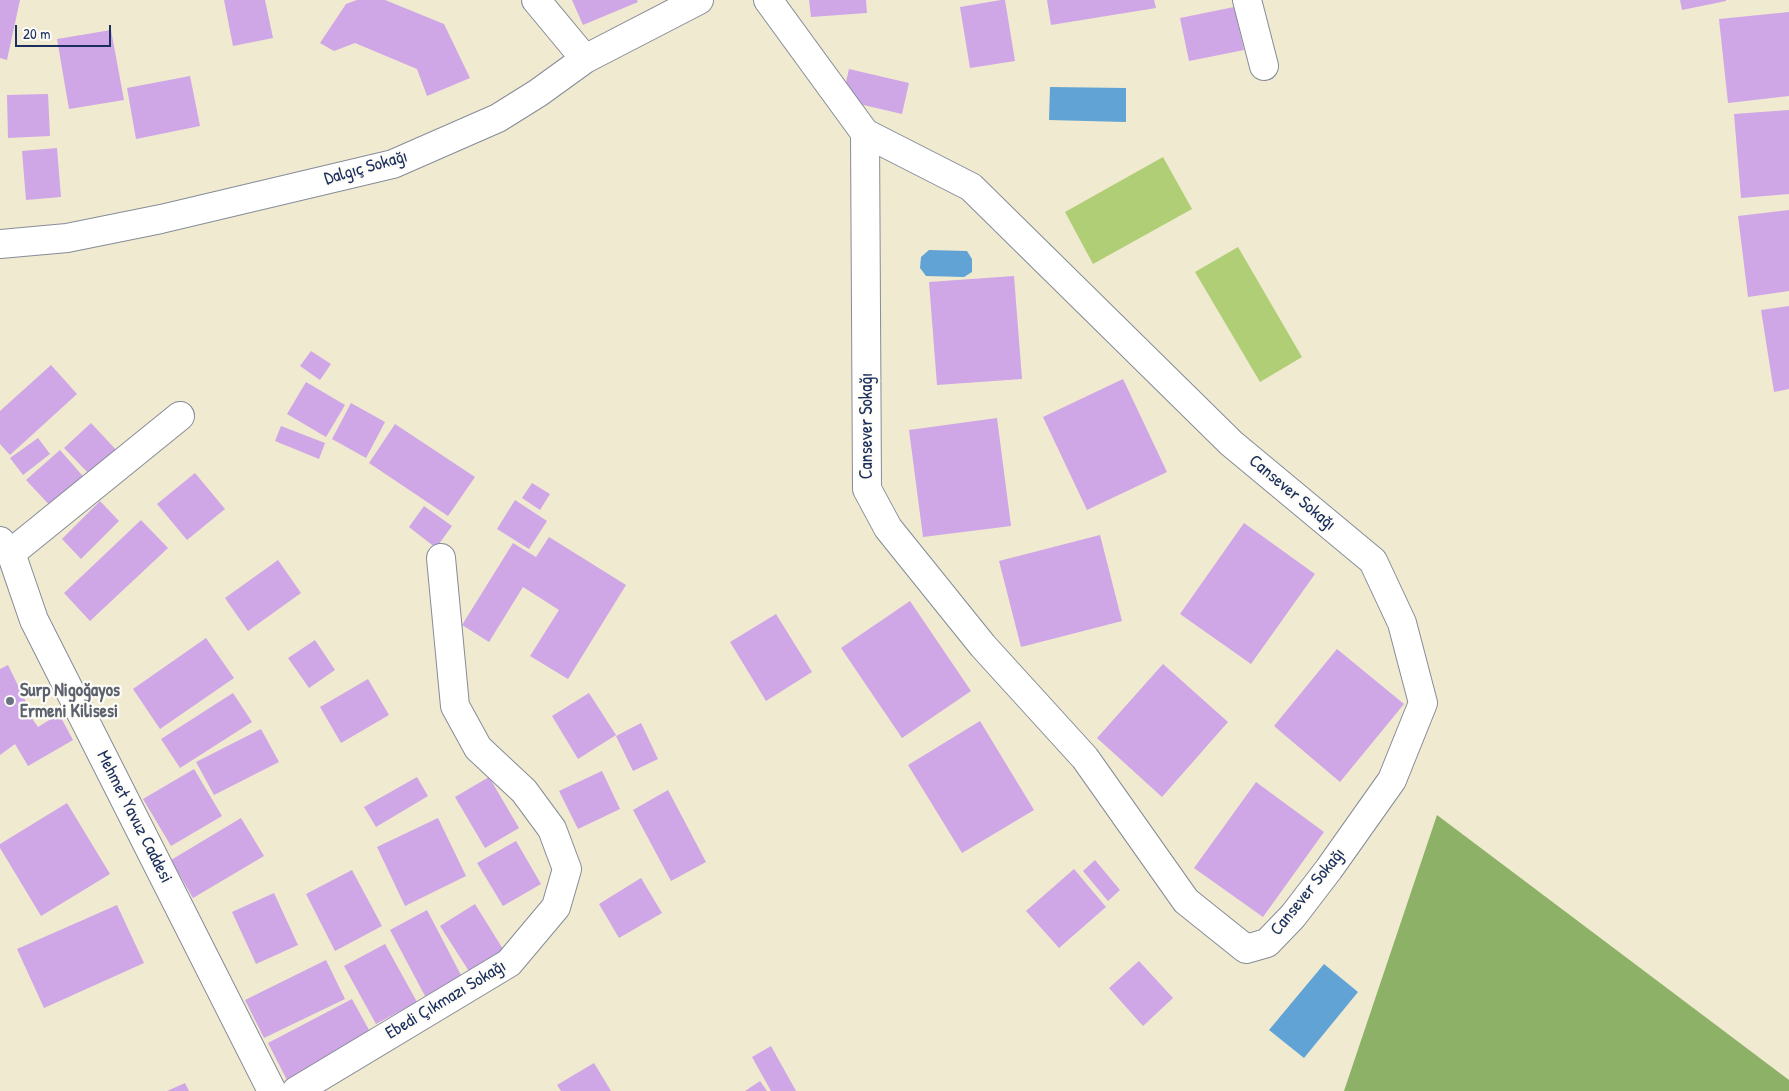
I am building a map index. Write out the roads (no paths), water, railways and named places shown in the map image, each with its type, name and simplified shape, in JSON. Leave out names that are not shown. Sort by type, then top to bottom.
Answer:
[{"type":"street","points":[[536,0],[585,59]]},
{"type":"street","name":"Dalgıç Sokağı","points":[[0,244],[67,238],[161,219],[393,164],[498,118],[538,93],[585,59],[699,0]]},
{"type":"street","name":"Cansever Sokağı","points":[[768,0],[865,133],[971,187],[1231,443],[1373,561],[1402,623],[1423,703],[1392,780],[1293,916],[1267,943],[1246,949],[1186,901],[1085,758],[983,646],[888,528],[867,489],[865,133]]},
{"type":"street","points":[[1247,0],[1264,66]]},
{"type":"street","points":[[5,547],[180,416]]},
{"type":"street","name":"Mehmet Yavuz Caddesi","points":[[5,547],[34,620],[272,1091]]},
{"type":"street","name":"Ebedi Çıkmazı Sokağı","points":[[296,1091],[509,963],[556,907],[568,869],[552,830],[524,790],[478,748],[455,706],[441,558]]},
{"type":"water","points":[[1050,87],[1126,88],[1126,122],[1049,120]]},
{"type":"water","points":[[929,250],[967,251],[972,259],[972,272],[964,277],[926,276],[920,268],[921,257]]},
{"type":"water","points":[[1324,964],[1358,992],[1304,1058],[1269,1030]]},
{"type":"place","name":"Surp Nigoğayos Ermeni Kilisesi","points":[[10,701]]}]
